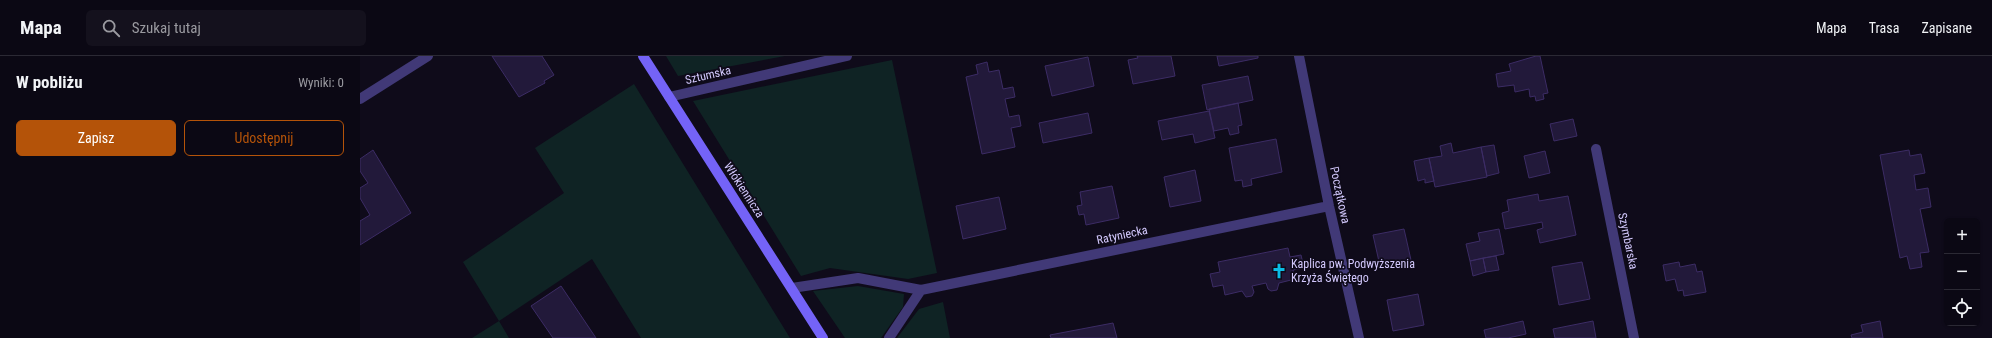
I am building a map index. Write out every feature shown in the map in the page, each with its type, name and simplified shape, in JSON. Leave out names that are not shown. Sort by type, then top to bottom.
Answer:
[{"type":"street","points":[[360,99],[428,56]]},
{"type":"street","name":"Włókiennicza","points":[[643,56],[823,338]]},
{"type":"street","name":"Sztumska","points":[[669,97],[846,56]]},
{"type":"street","name":"Początkowa","points":[[1299,56],[1329,206],[1359,338]]},
{"type":"street","name":"Szymbarska","points":[[1596,150],[1634,338]]},
{"type":"street","name":"Ratyniecka","points":[[792,288],[858,278],[921,290],[1329,206]]},
{"type":"street","points":[[889,338],[921,290]]},
{"type":"green space","points":[[666,56],[785,56],[678,76]]},
{"type":"green space","points":[[892,60],[937,273],[908,279],[830,268],[801,276],[693,101]]},
{"type":"green space","points":[[634,84],[790,338],[641,338],[592,259],[499,321],[463,262],[564,193],[535,148]]},
{"type":"green space","points":[[858,286],[904,294],[903,307],[881,338],[845,338],[813,291]]},
{"type":"green space","points":[[943,302],[950,338],[897,338],[919,309]]},
{"type":"green space","points":[[499,321],[509,338],[472,338]]},
{"type":"building","points":[[492,56],[542,56],[554,75],[544,81],[545,83],[519,97]]},
{"type":"building","points":[[1137,56],[1171,56],[1175,76],[1133,84],[1128,60],[1138,58]]},
{"type":"building","points":[[1217,56],[1258,56],[1258,58],[1219,66]]},
{"type":"building","points":[[1540,56],[1548,93],[1543,94],[1544,99],[1536,101],[1535,96],[1530,97],[1529,89],[1515,92],[1514,85],[1498,87],[1496,74],[1511,71],[1509,64]]},
{"type":"building","points":[[1088,57],[1094,86],[1052,96],[1045,66]]},
{"type":"building","points":[[987,62],[989,72],[999,70],[1003,89],[1013,87],[1015,97],[1005,99],[1009,117],[1019,115],[1021,126],[1011,128],[1015,147],[982,154],[966,77],[978,74],[976,65]]},
{"type":"building","points":[[1248,76],[1253,100],[1207,110],[1202,85]]},
{"type":"building","points":[[1238,103],[1242,125],[1238,126],[1239,133],[1230,135],[1228,128],[1214,131],[1209,109]]},
{"type":"building","points":[[1209,111],[1215,138],[1195,143],[1193,134],[1162,140],[1158,121]]},
{"type":"building","points":[[1088,113],[1092,133],[1043,143],[1039,123]]},
{"type":"building","points":[[1573,119],[1577,136],[1554,141],[1550,124]]},
{"type":"building","points":[[1276,139],[1282,172],[1251,179],[1252,185],[1243,187],[1242,180],[1235,181],[1229,148]]},
{"type":"building","points":[[1451,143],[1453,153],[1481,147],[1487,177],[1435,187],[1429,158],[1442,156],[1440,146]]},
{"type":"building","points":[[1494,145],[1499,173],[1487,176],[1481,147]]},
{"type":"building","points":[[373,150],[411,213],[360,245],[360,221],[370,215],[360,198],[360,188],[368,183],[360,171],[360,159]]},
{"type":"building","points":[[1909,150],[1910,156],[1921,154],[1925,173],[1914,175],[1916,190],[1928,188],[1931,207],[1920,209],[1929,252],[1920,253],[1922,267],[1910,269],[1907,256],[1900,258],[1880,155]]},
{"type":"building","points":[[1545,151],[1550,173],[1529,178],[1524,156]]},
{"type":"building","points":[[1429,158],[1434,181],[1425,183],[1425,179],[1418,181],[1414,161]]},
{"type":"building","points":[[1195,170],[1201,201],[1170,207],[1164,177]]},
{"type":"building","points":[[1112,186],[1119,218],[1086,225],[1084,214],[1079,215],[1077,206],[1082,205],[1080,192]]},
{"type":"building","points":[[1538,194],[1539,201],[1568,196],[1576,235],[1540,243],[1537,230],[1543,228],[1542,222],[1505,229],[1502,213],[1509,211],[1507,200]]},
{"type":"building","points":[[999,197],[1006,229],[963,239],[956,206]]},
{"type":"building","points":[[1404,229],[1411,260],[1380,266],[1373,235]]},
{"type":"building","points":[[1499,229],[1504,254],[1470,261],[1466,244],[1480,241],[1478,233]]},
{"type":"building","points":[[1288,248],[1290,257],[1301,255],[1304,268],[1293,270],[1295,279],[1279,283],[1277,290],[1271,291],[1268,289],[1266,283],[1252,286],[1254,292],[1252,296],[1246,297],[1242,291],[1225,295],[1223,285],[1213,287],[1210,274],[1220,272],[1218,262]]},
{"type":"building","points":[[1496,256],[1499,270],[1486,272],[1483,258]]},
{"type":"building","points":[[1483,258],[1486,272],[1473,276],[1470,261]]},
{"type":"building","points":[[1582,262],[1590,299],[1559,305],[1552,267]]},
{"type":"building","points":[[1679,262],[1680,267],[1695,264],[1697,272],[1702,271],[1706,292],[1684,296],[1683,290],[1678,291],[1675,279],[1666,281],[1663,265]]},
{"type":"building","points":[[561,286],[596,338],[553,338],[531,306]]},
{"type":"building","points":[[1418,294],[1424,325],[1393,331],[1387,300]]},
{"type":"building","points":[[1523,321],[1526,334],[1508,338],[1486,338],[1484,330]]},
{"type":"building","points":[[1593,321],[1596,338],[1555,338],[1553,329]]},
{"type":"building","points":[[1880,321],[1883,338],[1852,338],[1851,335],[1863,332],[1861,325]]},
{"type":"building","points":[[1113,323],[1117,338],[1051,338],[1050,335]]},
{"type":"place","name":"Kaplica pw. Podwyższenia Krzyża Świętego","points":[[1279,271]]}]
